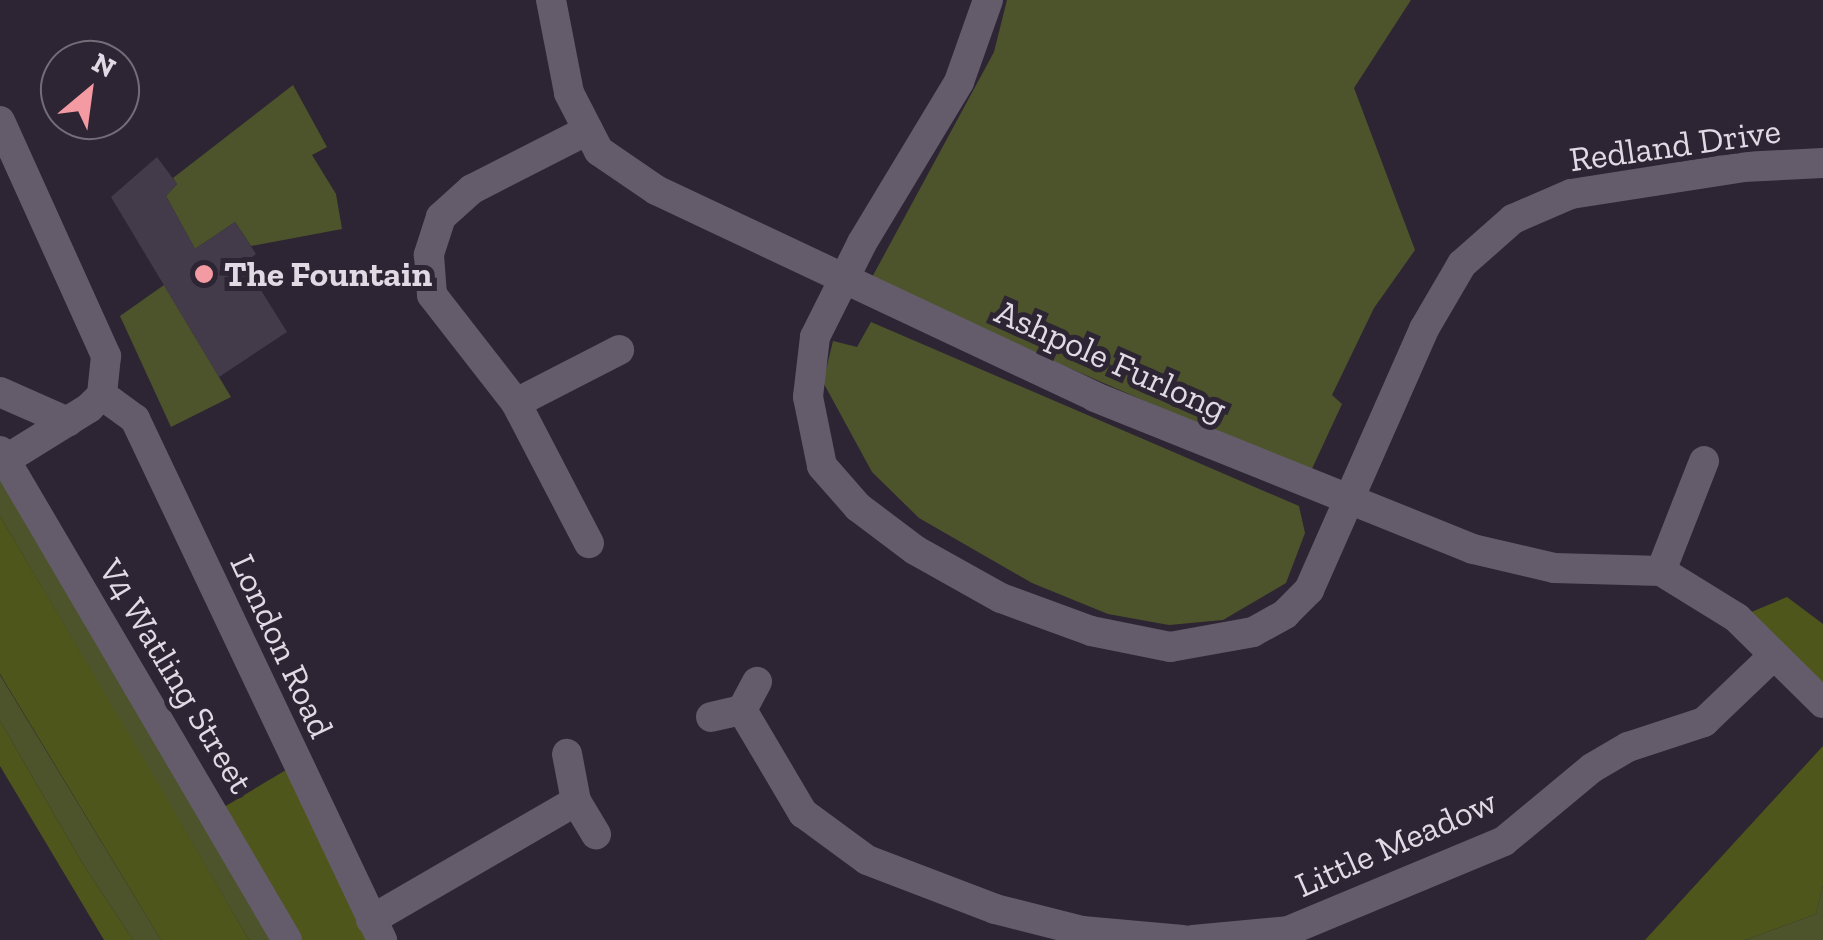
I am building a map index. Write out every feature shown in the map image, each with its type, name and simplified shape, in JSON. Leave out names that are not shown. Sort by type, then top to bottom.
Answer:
[{"type":"street","name":"Ashpole Furlong","points":[[551,0],[569,92],[599,151],[656,190],[1096,397],[1350,502],[1512,562],[1661,571],[1712,599],[1823,702]]},
{"type":"street","points":[[988,0],[959,82],[844,280],[815,338],[808,396],[822,466],[858,507],[915,550],[1016,606],[1092,631],[1170,646],[1230,640],[1285,614],[1309,590],[1350,502]]},
{"type":"street","points":[[0,121],[106,356],[102,395],[68,422],[3,456]]},
{"type":"street","points":[[588,130],[472,189],[441,217],[429,255],[432,294],[516,404],[589,543]]},
{"type":"street","name":"Redland Drive","points":[[1350,502],[1424,329],[1462,264],[1513,219],[1572,194],[1743,167],[1823,164]]},
{"type":"street","points":[[516,404],[620,350]]},
{"type":"street","points":[[0,392],[68,422]]},
{"type":"street","name":"London Road","points":[[102,395],[136,419],[377,930]]},
{"type":"street","name":"V4 Watling Street","points":[[3,456],[286,940]]},
{"type":"street","points":[[1661,571],[1704,460]]},
{"type":"street","name":"Little Meadow","points":[[1193,940],[1289,935],[1504,841],[1592,768],[1704,722],[1774,656]]},
{"type":"street","points":[[711,717],[742,710],[757,682]]},
{"type":"street","points":[[742,710],[803,813],[867,860],[1012,914],[1082,931],[1183,940]]},
{"type":"street","points":[[567,754],[576,801],[596,834]]},
{"type":"street","points":[[377,930],[576,801]]},
{"type":"green space","points":[[1007,0],[1411,0],[1354,88],[1415,250],[1374,308],[1332,395],[1342,404],[1310,473],[870,281],[994,52]]},
{"type":"green space","points":[[293,85],[327,147],[312,155],[336,194],[342,229],[251,246],[235,222],[195,249],[166,196],[177,184],[173,178]]},
{"type":"green space","points":[[164,285],[231,397],[171,427],[120,316]]},
{"type":"green space","points":[[871,322],[1299,506],[1305,533],[1286,583],[1223,620],[1169,625],[1108,614],[1032,583],[919,518],[872,472],[823,382],[833,341],[857,347]]},
{"type":"green space","points":[[0,451],[287,940],[249,940],[0,516]]},
{"type":"green space","points":[[0,516],[249,940],[161,940],[0,674]]},
{"type":"green space","points":[[1787,597],[1823,624],[1823,703],[1737,618]]},
{"type":"green space","points":[[0,675],[161,940],[133,940],[83,864],[0,721]]},
{"type":"green space","points":[[0,721],[83,864],[133,940],[104,940],[0,766]]},
{"type":"green space","points":[[1823,746],[1823,885],[1816,914],[1745,940],[1645,940]]},
{"type":"green space","points":[[296,764],[382,940],[287,940],[214,813]]},
{"type":"green space","points":[[1823,885],[1823,940],[1745,940],[1816,914]]},
{"type":"building","name":"The Fountain","points":[[157,157],[177,184],[166,196],[195,249],[235,222],[256,254],[244,263],[287,332],[219,377],[111,197]]},
{"type":"place","name":"The Fountain","points":[[204,274]]}]
